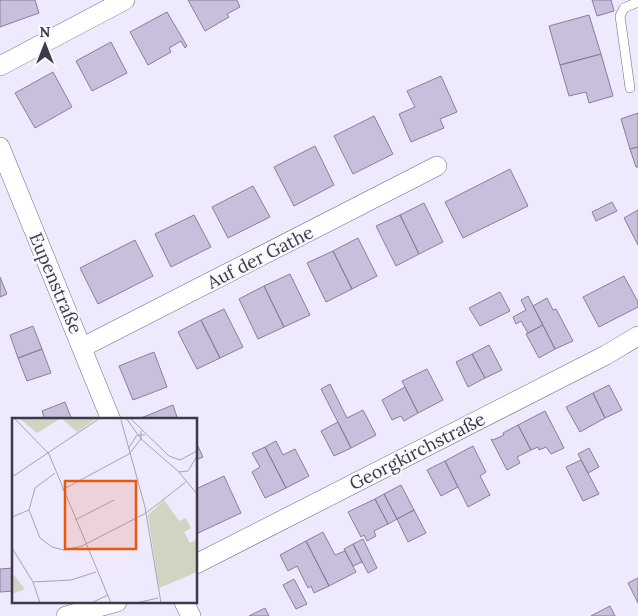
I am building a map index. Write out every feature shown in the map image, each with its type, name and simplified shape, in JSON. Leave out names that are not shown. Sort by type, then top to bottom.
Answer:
[{"type":"street","points":[[0,66],[125,0]]},
{"type":"street","name":"Eupenstraße","points":[[0,147],[111,418]]},
{"type":"street","name":"Auf der Gathe","points":[[83,347],[437,166]]},
{"type":"street","name":"Georgkirchstraße","points":[[198,563],[606,355],[638,336]]},
{"type":"street","points":[[66,616],[110,604]]},
{"type":"street","points":[[185,604],[190,616]]},
{"type":"lane","points":[[630,88],[620,16],[624,8],[638,2]]},
{"type":"building","points":[[0,0],[35,0],[39,13],[0,27]]},
{"type":"building","points":[[188,0],[237,0],[240,7],[227,14],[229,17],[205,31]]},
{"type":"building","points":[[592,0],[611,0],[614,11],[597,16]]},
{"type":"building","points":[[167,12],[187,46],[185,48],[181,41],[169,48],[171,52],[148,65],[130,32]]},
{"type":"building","points":[[589,15],[601,54],[560,65],[549,26]]},
{"type":"building","points":[[111,42],[127,73],[92,91],[76,61]]},
{"type":"building","points":[[601,54],[613,96],[589,103],[586,92],[569,96],[560,65]]},
{"type":"building","points":[[53,72],[72,107],[35,128],[15,93]]},
{"type":"building","points":[[441,76],[457,112],[440,119],[444,128],[411,142],[399,114],[415,107],[407,91]]},
{"type":"building","points":[[638,113],[638,147],[630,149],[621,119]]},
{"type":"building","points":[[374,116],[393,154],[353,174],[334,136]]},
{"type":"building","points":[[315,146],[334,185],[294,206],[274,167]]},
{"type":"building","points":[[638,147],[638,167],[636,167],[630,149]]},
{"type":"building","points":[[510,169],[528,206],[463,238],[445,202]]},
{"type":"building","points":[[253,186],[270,217],[228,238],[212,207]]},
{"type":"building","points":[[612,202],[617,211],[596,221],[592,212]]},
{"type":"building","points":[[424,203],[443,242],[419,254],[400,215]]},
{"type":"building","points":[[638,210],[638,245],[624,218]]},
{"type":"building","points":[[194,215],[211,247],[171,267],[155,234]]},
{"type":"building","points":[[400,215],[419,254],[396,266],[376,226]]},
{"type":"building","points":[[358,238],[377,276],[352,289],[333,251]]},
{"type":"building","points":[[135,240],[153,276],[98,304],[80,268]]},
{"type":"building","points":[[333,251],[352,289],[326,302],[307,263]]},
{"type":"building","points":[[290,274],[310,315],[284,327],[264,286]]},
{"type":"building","points":[[624,276],[638,302],[638,307],[599,327],[583,297]]},
{"type":"building","points":[[0,277],[7,294],[0,297]]},
{"type":"building","points":[[264,286],[284,327],[258,339],[239,299]]},
{"type":"building","points":[[500,292],[510,311],[480,326],[469,308]]},
{"type":"building","points":[[528,296],[543,325],[528,333],[521,321],[516,324],[513,317],[526,310],[521,300]]},
{"type":"building","points":[[547,298],[553,310],[556,309],[573,341],[555,349],[533,306]]},
{"type":"building","points":[[224,309],[243,347],[220,358],[201,320]]},
{"type":"building","points":[[201,320],[220,358],[197,369],[178,332]]},
{"type":"building","points":[[543,325],[555,349],[539,358],[526,334]]},
{"type":"building","points":[[33,326],[42,349],[18,358],[10,335]]},
{"type":"building","points":[[489,345],[502,370],[485,378],[472,354]]},
{"type":"building","points":[[42,349],[51,373],[27,381],[18,358]]},
{"type":"building","points":[[154,352],[167,387],[133,400],[119,366]]},
{"type":"building","points":[[472,354],[485,378],[468,387],[456,362]]},
{"type":"building","points":[[427,369],[443,400],[418,413],[402,381]]},
{"type":"building","points":[[330,384],[347,418],[363,410],[376,435],[351,448],[321,389]]},
{"type":"building","points":[[609,385],[622,410],[605,418],[593,393]]},
{"type":"building","points":[[405,387],[418,413],[404,421],[401,416],[392,420],[382,400]]},
{"type":"building","points":[[593,393],[605,418],[580,432],[566,407]]},
{"type":"building","points":[[65,402],[71,418],[44,418],[42,411]]},
{"type":"building","points":[[173,405],[177,418],[141,418]]},
{"type":"building","points":[[545,411],[564,448],[551,454],[546,447],[539,450],[538,447],[531,450],[518,425]]},
{"type":"building","points":[[338,422],[351,448],[334,456],[321,431]]},
{"type":"building","points":[[518,425],[531,450],[517,457],[520,463],[507,470],[491,439],[493,440],[504,435],[503,433]]},
{"type":"building","points":[[276,441],[283,455],[295,449],[309,476],[286,488],[265,447]]},
{"type":"building","points":[[198,446],[203,457],[198,459]]},
{"type":"building","points":[[473,446],[486,472],[480,476],[490,495],[468,507],[445,461]]},
{"type":"building","points":[[265,447],[286,488],[265,498],[252,472],[260,467],[252,453]]},
{"type":"building","points":[[589,448],[599,467],[588,473],[578,454]]},
{"type":"building","points":[[581,460],[599,494],[583,501],[566,467]]},
{"type":"building","points":[[445,461],[458,487],[441,496],[427,470]]},
{"type":"building","points":[[224,476],[241,513],[198,533],[198,488]]},
{"type":"building","points":[[401,485],[414,510],[397,519],[384,494]]},
{"type":"building","points":[[384,494],[397,519],[388,524],[375,499]]},
{"type":"building","points":[[375,499],[388,524],[374,531],[376,536],[367,541],[364,535],[361,537],[348,512]]},
{"type":"building","points":[[414,510],[426,533],[408,542],[397,519]]},
{"type":"building","points":[[323,532],[335,555],[345,551],[356,572],[329,586],[306,541]]},
{"type":"building","points":[[363,539],[377,568],[368,573],[353,544]]},
{"type":"building","points":[[306,541],[329,586],[314,593],[311,586],[308,588],[297,566],[288,571],[280,555]]},
{"type":"building","points":[[353,544],[362,562],[353,566],[344,549]]},
{"type":"building","points":[[12,568],[12,591],[0,592],[0,569]]},
{"type":"building","points":[[638,578],[638,603],[628,583]]},
{"type":"building","points":[[294,579],[307,604],[296,609],[283,585]]},
{"type":"building","points":[[610,606],[615,616],[591,616]]},
{"type":"building","points":[[265,608],[269,616],[249,616]]}]
